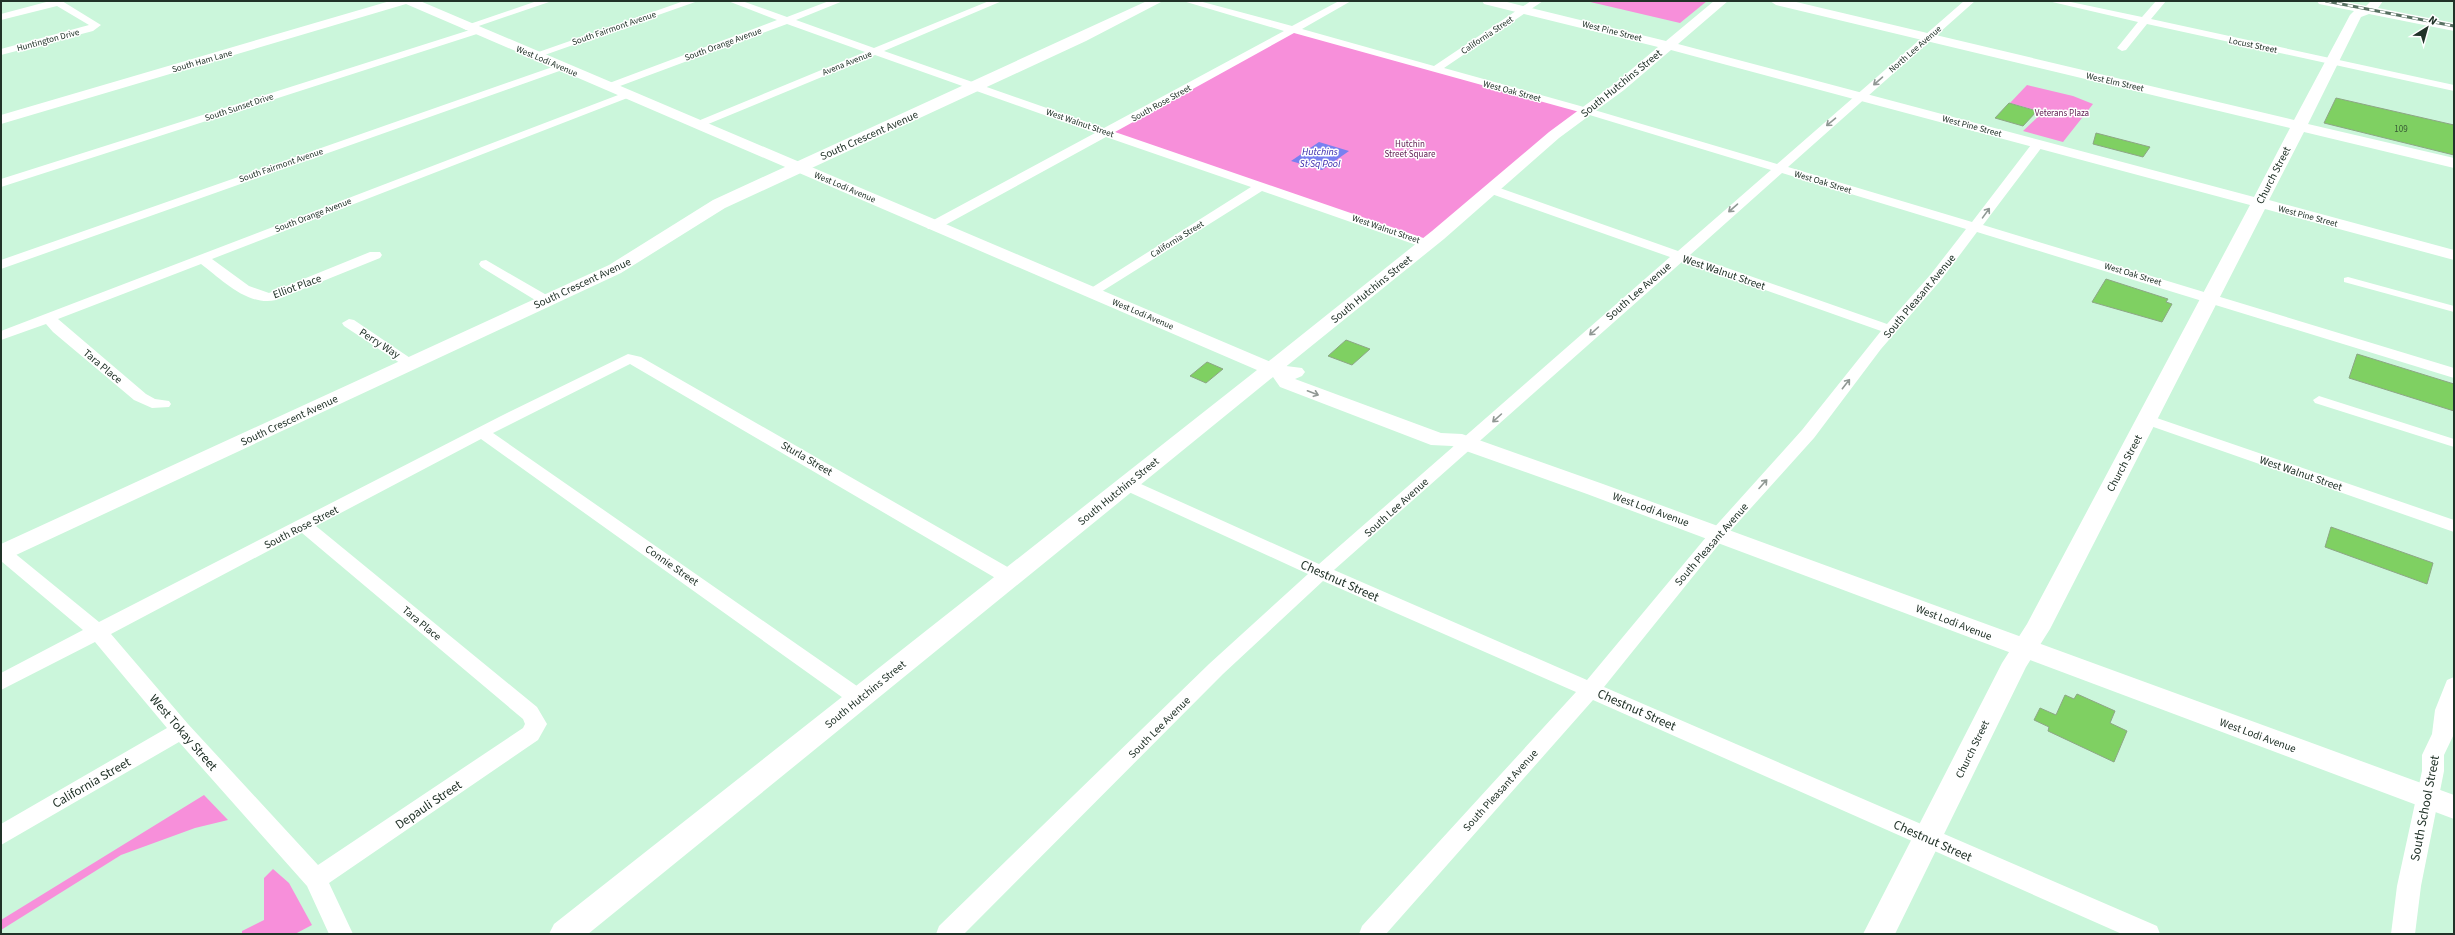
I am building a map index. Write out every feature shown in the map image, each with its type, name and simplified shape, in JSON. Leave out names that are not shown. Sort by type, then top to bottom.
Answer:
[{"type":"street","name":"South Ham Lane","points":[[1,120],[403,1]]},
{"type":"street","name":"West Lodi Avenue","points":[[409,1],[471,29],[1276,371],[1286,383],[1439,440],[1460,441],[1718,534],[2454,807]]},
{"type":"street","name":"South Sunset Drive","points":[[1,183],[471,29],[547,1]]},
{"type":"street","name":"South Fairmont Avenue","points":[[535,55],[693,1]]},
{"type":"street","name":"West Walnut Street","points":[[733,1],[974,87],[1427,244]]},
{"type":"street","name":"South Orange Avenue","points":[[608,87],[838,1]]},
{"type":"street","name":"Avena Avenue","points":[[697,125],[997,1]]},
{"type":"street","name":"South Crescent Avenue","points":[[2,552],[411,364],[641,256],[695,217],[798,167],[974,87],[1157,1]]},
{"type":"street","name":"West Oak Street","points":[[1188,1],[1587,112],[1779,168],[2454,373]]},
{"type":"street","name":"South Rose Street","points":[[933,226],[1346,1]]},
{"type":"street","name":"West Pine Street","points":[[1488,1],[1668,45],[2454,255]]},
{"type":"street","name":"California Street","points":[[1436,70],[1538,1]]},
{"type":"street","name":"South Hutchins Street","points":[[565,934],[1011,578],[1126,484],[1276,371],[1427,244],[1554,134],[1587,112],[1722,1]]},
{"type":"street","name":"West Elm Street","points":[[1776,1],[2454,163]]},
{"type":"street","name":"North Lee Avenue","points":[[1860,97],[1970,1]]},
{"type":"street","name":"Locust Street","points":[[2053,1],[2454,88]]},
{"type":"street","points":[[2122,48],[2161,1]]},
{"type":"street","points":[[2323,1],[2372,5],[2454,27]]},
{"type":"street","points":[[1,17],[56,2]]},
{"type":"street","name":"Huntington Drive","points":[[1,52],[95,26],[94,23],[56,2]]},
{"type":"street","name":"Church Street","points":[[1879,934],[2024,648],[2037,629],[2148,420],[2298,125],[2356,15],[2372,5]]},
{"type":"street","name":"South Fairmont Avenue","points":[[1,265],[561,67]]},
{"type":"street","name":"South Orange Avenue","points":[[1,336],[626,95]]},
{"type":"street","name":"South Lee Avenue","points":[[948,934],[1216,669],[1460,441],[1679,256],[1860,97]]},
{"type":"street","name":"South Pleasant Avenue","points":[[1371,934],[1591,689],[1718,534],[1808,434],[1876,346],[1891,330],[1975,227],[2038,144]]},
{"type":"street","name":"California Street","points":[[1093,293],[1261,186]]},
{"type":"street","name":"West Walnut Street","points":[[1490,189],[1891,330]]},
{"type":"street","name":"Elliot Place","points":[[202,258],[262,298],[271,297],[375,255]]},
{"type":"street","points":[[486,264],[545,300]]},
{"type":"street","points":[[2348,280],[2454,309]]},
{"type":"street","name":"Tara Place","points":[[49,318],[58,329],[140,397],[152,404],[162,404]]},
{"type":"street","name":"Perry Way","points":[[349,323],[411,364]]},
{"type":"street","name":"Sturla Street","points":[[601,372],[628,359],[636,360],[1011,578]]},
{"type":"street","name":"South Rose Street","points":[[1,682],[601,372]]},
{"type":"street","points":[[2319,400],[2454,442]]},
{"type":"street","name":"West Walnut Street","points":[[2148,420],[2454,526]]},
{"type":"street","name":"Connie Street","points":[[482,433],[712,593],[860,699]]},
{"type":"street","name":"Chestnut Street","points":[[1126,484],[1321,572],[2148,934]]},
{"type":"street","name":"Tara Place","points":[[304,525],[530,713],[536,724]]},
{"type":"street","name":"West Tokay Street","points":[[2,552],[98,632],[181,730],[316,879],[341,934]]},
{"type":"street","name":"South School Street","points":[[2403,934],[2409,886],[2428,798],[2433,755],[2443,734],[2445,710],[2454,685]]},
{"type":"street","name":"Depauli Street","points":[[316,879],[531,734],[536,724]]},
{"type":"street","name":"California Street","points":[[1,835],[181,730]]},
{"type":"green space","points":[[1586,1],[1707,1],[1680,23]]},
{"type":"green space","name":"Hutchin Street Square","points":[[1293,30],[1587,111],[1427,244],[1107,132]]},
{"type":"green space","name":"Veterans Plaza","points":[[2027,85],[2073,96],[2093,104],[2063,142],[2023,131],[2043,112],[2010,103]]},
{"type":"green space","points":[[204,795],[228,820],[195,828],[121,855],[1,930],[1,920]]},
{"type":"green space","points":[[273,869],[289,883],[312,925],[295,934],[242,934],[242,931],[264,920],[264,878]]},
{"type":"water","name":"Hutchins St Sq Pool","points":[[1319,142],[1349,151],[1322,170],[1291,161]]},
{"type":"building","points":[[2336,98],[2454,125],[2454,155],[2324,123]]},
{"type":"building","points":[[2009,103],[2037,111],[2023,126],[1995,118]]},
{"type":"building","points":[[2096,133],[2150,147],[2143,157],[2093,144]]},
{"type":"building","points":[[2106,279],[2168,299],[2166,302],[2172,304],[2162,322],[2092,302]]},
{"type":"building","points":[[1346,340],[1370,349],[1352,365],[1328,356]]},
{"type":"building","points":[[2357,354],[2454,384],[2454,411],[2349,378]]},
{"type":"building","points":[[1207,362],[1223,369],[1206,383],[1190,376]]},
{"type":"building","points":[[2331,527],[2433,563],[2427,584],[2325,547]]},
{"type":"building","points":[[2077,694],[2115,711],[2110,723],[2127,731],[2114,762],[2048,731],[2049,727],[2034,720],[2040,708],[2056,715],[2065,695],[2074,699]]},
{"type":"railway","points":[[2326,1],[2454,26]]}]
